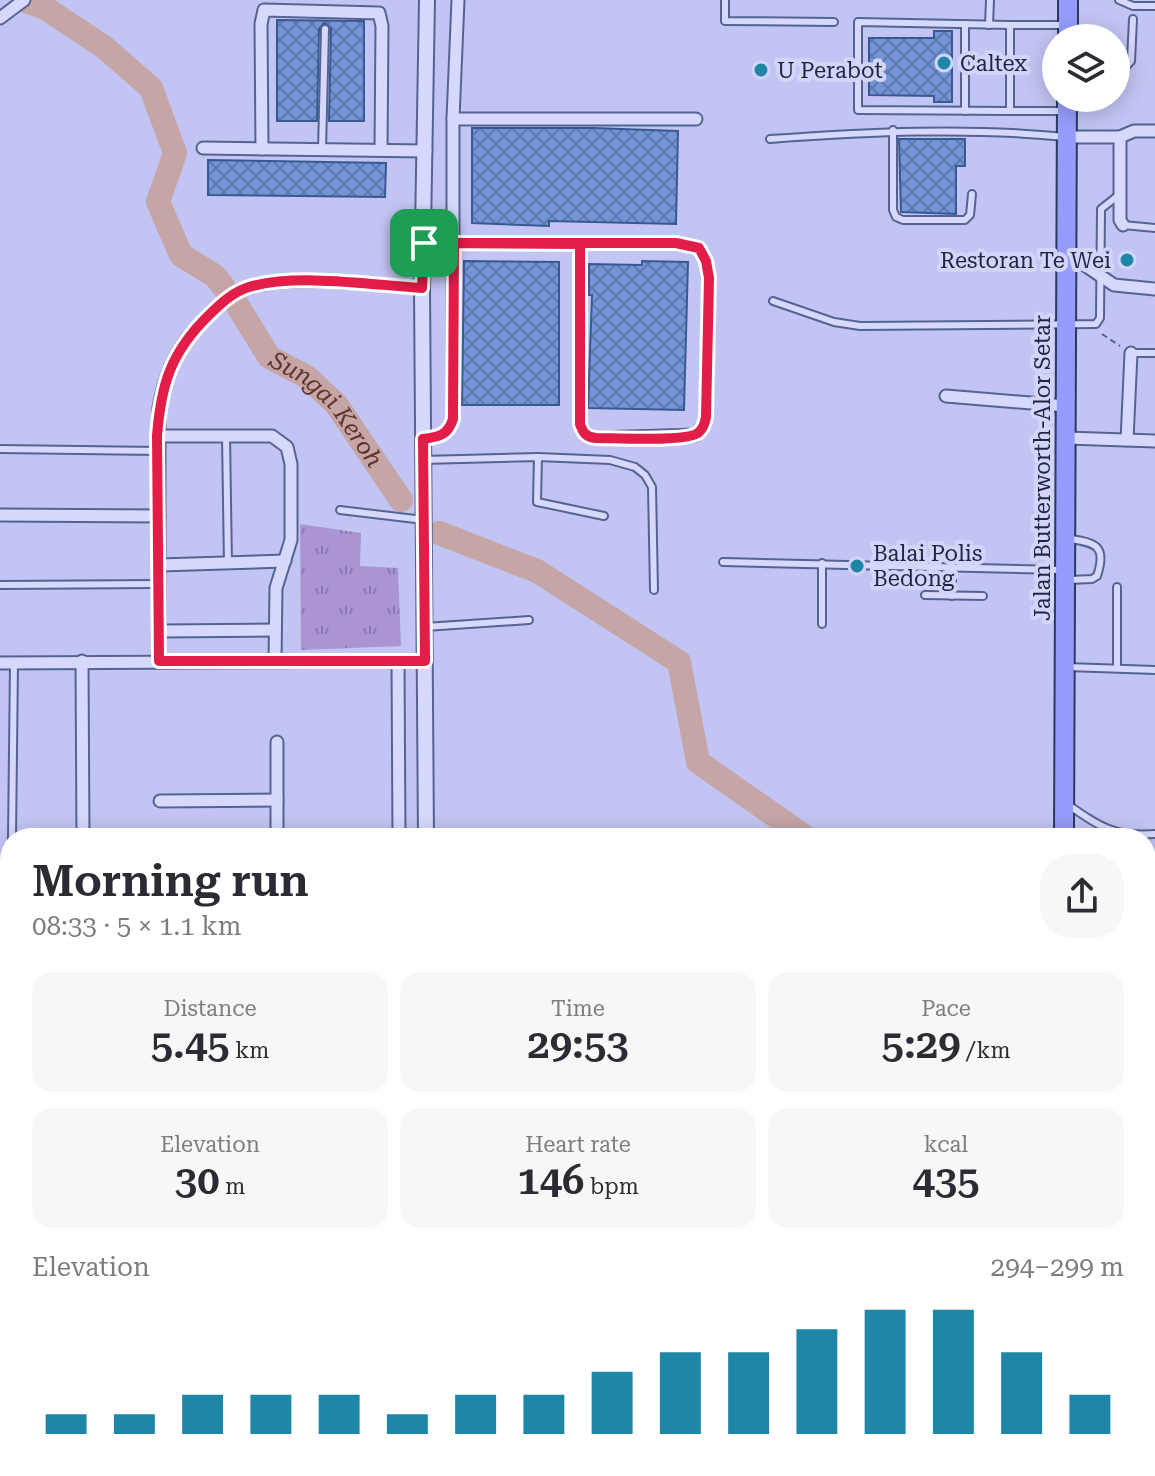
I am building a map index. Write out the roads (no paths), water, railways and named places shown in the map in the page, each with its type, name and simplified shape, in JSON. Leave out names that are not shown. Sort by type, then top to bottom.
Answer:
[{"type":"main road","points":[[1068,0],[1068,24]]},
{"type":"main road","name":"Jalan Butterworth-Alor Setar","points":[[1064,828],[1067,112]]},
{"type":"street","points":[[0,18],[23,0]]},
{"type":"street","points":[[426,828],[422,288],[427,0]]},
{"type":"street","points":[[423,439],[442,436],[453,419],[453,119],[458,0]]},
{"type":"street","points":[[262,149],[261,24],[264,10],[379,13],[382,26],[381,150]]},
{"type":"street","points":[[453,119],[696,119]]},
{"type":"street","points":[[1067,137],[1120,137],[1134,131],[1155,131]]},
{"type":"street","points":[[1120,137],[1123,225]]},
{"type":"street","points":[[203,148],[426,151]]},
{"type":"street","points":[[424,243],[676,243],[694,245],[702,251],[709,278],[706,417],[696,435],[596,438],[588,437],[583,432],[580,424],[580,244]]},
{"type":"street","points":[[1067,253],[1100,278],[1120,287],[1155,289]]},
{"type":"street","points":[[159,661],[157,436],[161,394],[172,362],[192,332],[223,301],[251,287],[299,282],[422,288]]},
{"type":"street","points":[[1127,440],[1131,353]]},
{"type":"street","points":[[946,396],[1066,406]]},
{"type":"street","points":[[157,436],[272,436],[287,447],[291,464],[291,540],[276,588],[275,661]]},
{"type":"street","points":[[1066,438],[1155,441]]},
{"type":"street","points":[[0,515],[159,516]]},
{"type":"street","points":[[160,565],[285,561]]},
{"type":"street","points":[[160,631],[275,630]]},
{"type":"street","points":[[82,661],[83,828]]},
{"type":"street","points":[[398,661],[399,828]]},
{"type":"street","points":[[0,663],[425,661]]},
{"type":"street","points":[[277,742],[277,828]]},
{"type":"street","points":[[160,801],[277,800]]},
{"type":"lane","points":[[725,0],[725,21],[834,22]]},
{"type":"lane","points":[[989,25],[990,0]]},
{"type":"lane","points":[[1119,0],[1133,6],[1155,6]]},
{"type":"lane","points":[[1130,62],[1133,19]]},
{"type":"lane","points":[[1042,28],[858,22],[858,110],[1010,111],[1042,107]]},
{"type":"lane","points":[[965,24],[965,111]]},
{"type":"lane","points":[[1010,25],[1010,111]]},
{"type":"lane","points":[[322,150],[325,29]]},
{"type":"lane","points":[[893,130],[893,210],[896,217],[903,220],[965,220],[970,215],[972,194]]},
{"type":"lane","points":[[770,139],[893,130],[1028,133],[1067,137]]},
{"type":"lane","points":[[773,301],[826,320],[860,326],[1098,323],[1101,209],[1120,194]]},
{"type":"lane","points":[[1123,225],[1155,228]]},
{"type":"lane","points":[[1131,353],[1155,353]]},
{"type":"lane","points":[[226,436],[228,564]]},
{"type":"lane","points":[[0,449],[158,451]]},
{"type":"lane","points":[[423,460],[538,457],[610,460],[635,467],[645,475],[652,487],[654,590]]},
{"type":"lane","points":[[538,457],[537,502],[604,516]]},
{"type":"lane","points":[[340,510],[424,520]]},
{"type":"lane","points":[[723,562],[952,567],[1092,579],[1097,576],[1101,553],[1098,547],[1093,543],[1065,538]]},
{"type":"lane","points":[[822,563],[822,624]]},
{"type":"lane","points":[[952,567],[952,596]]},
{"type":"lane","points":[[0,585],[159,584]]},
{"type":"lane","points":[[1117,587],[1117,668]]},
{"type":"lane","points":[[925,595],[983,596]]},
{"type":"lane","points":[[425,627],[529,620]]},
{"type":"lane","points":[[12,828],[14,663]]},
{"type":"lane","points":[[1065,667],[1155,670]]},
{"type":"lane","points":[[1064,802],[1102,828]]},
{"type":"waterway","name":"Sungai Keroh","points":[[23,0],[45,8],[104,47],[151,88],[175,153],[158,202],[181,255],[215,276],[236,303],[269,357],[307,377],[336,404],[401,500]]},
{"type":"waterway","name":"Sungai Keroh","points":[[439,533],[537,571],[679,662],[698,762],[793,828]]},
{"type":"place","name":"Caltex","points":[[944,63]]},
{"type":"place","name":"U Perabot","points":[[761,70]]},
{"type":"place","name":"Restoran Te Wei","points":[[1127,260]]},
{"type":"place","name":"Balai Polis Bedong","points":[[857,566]]}]
